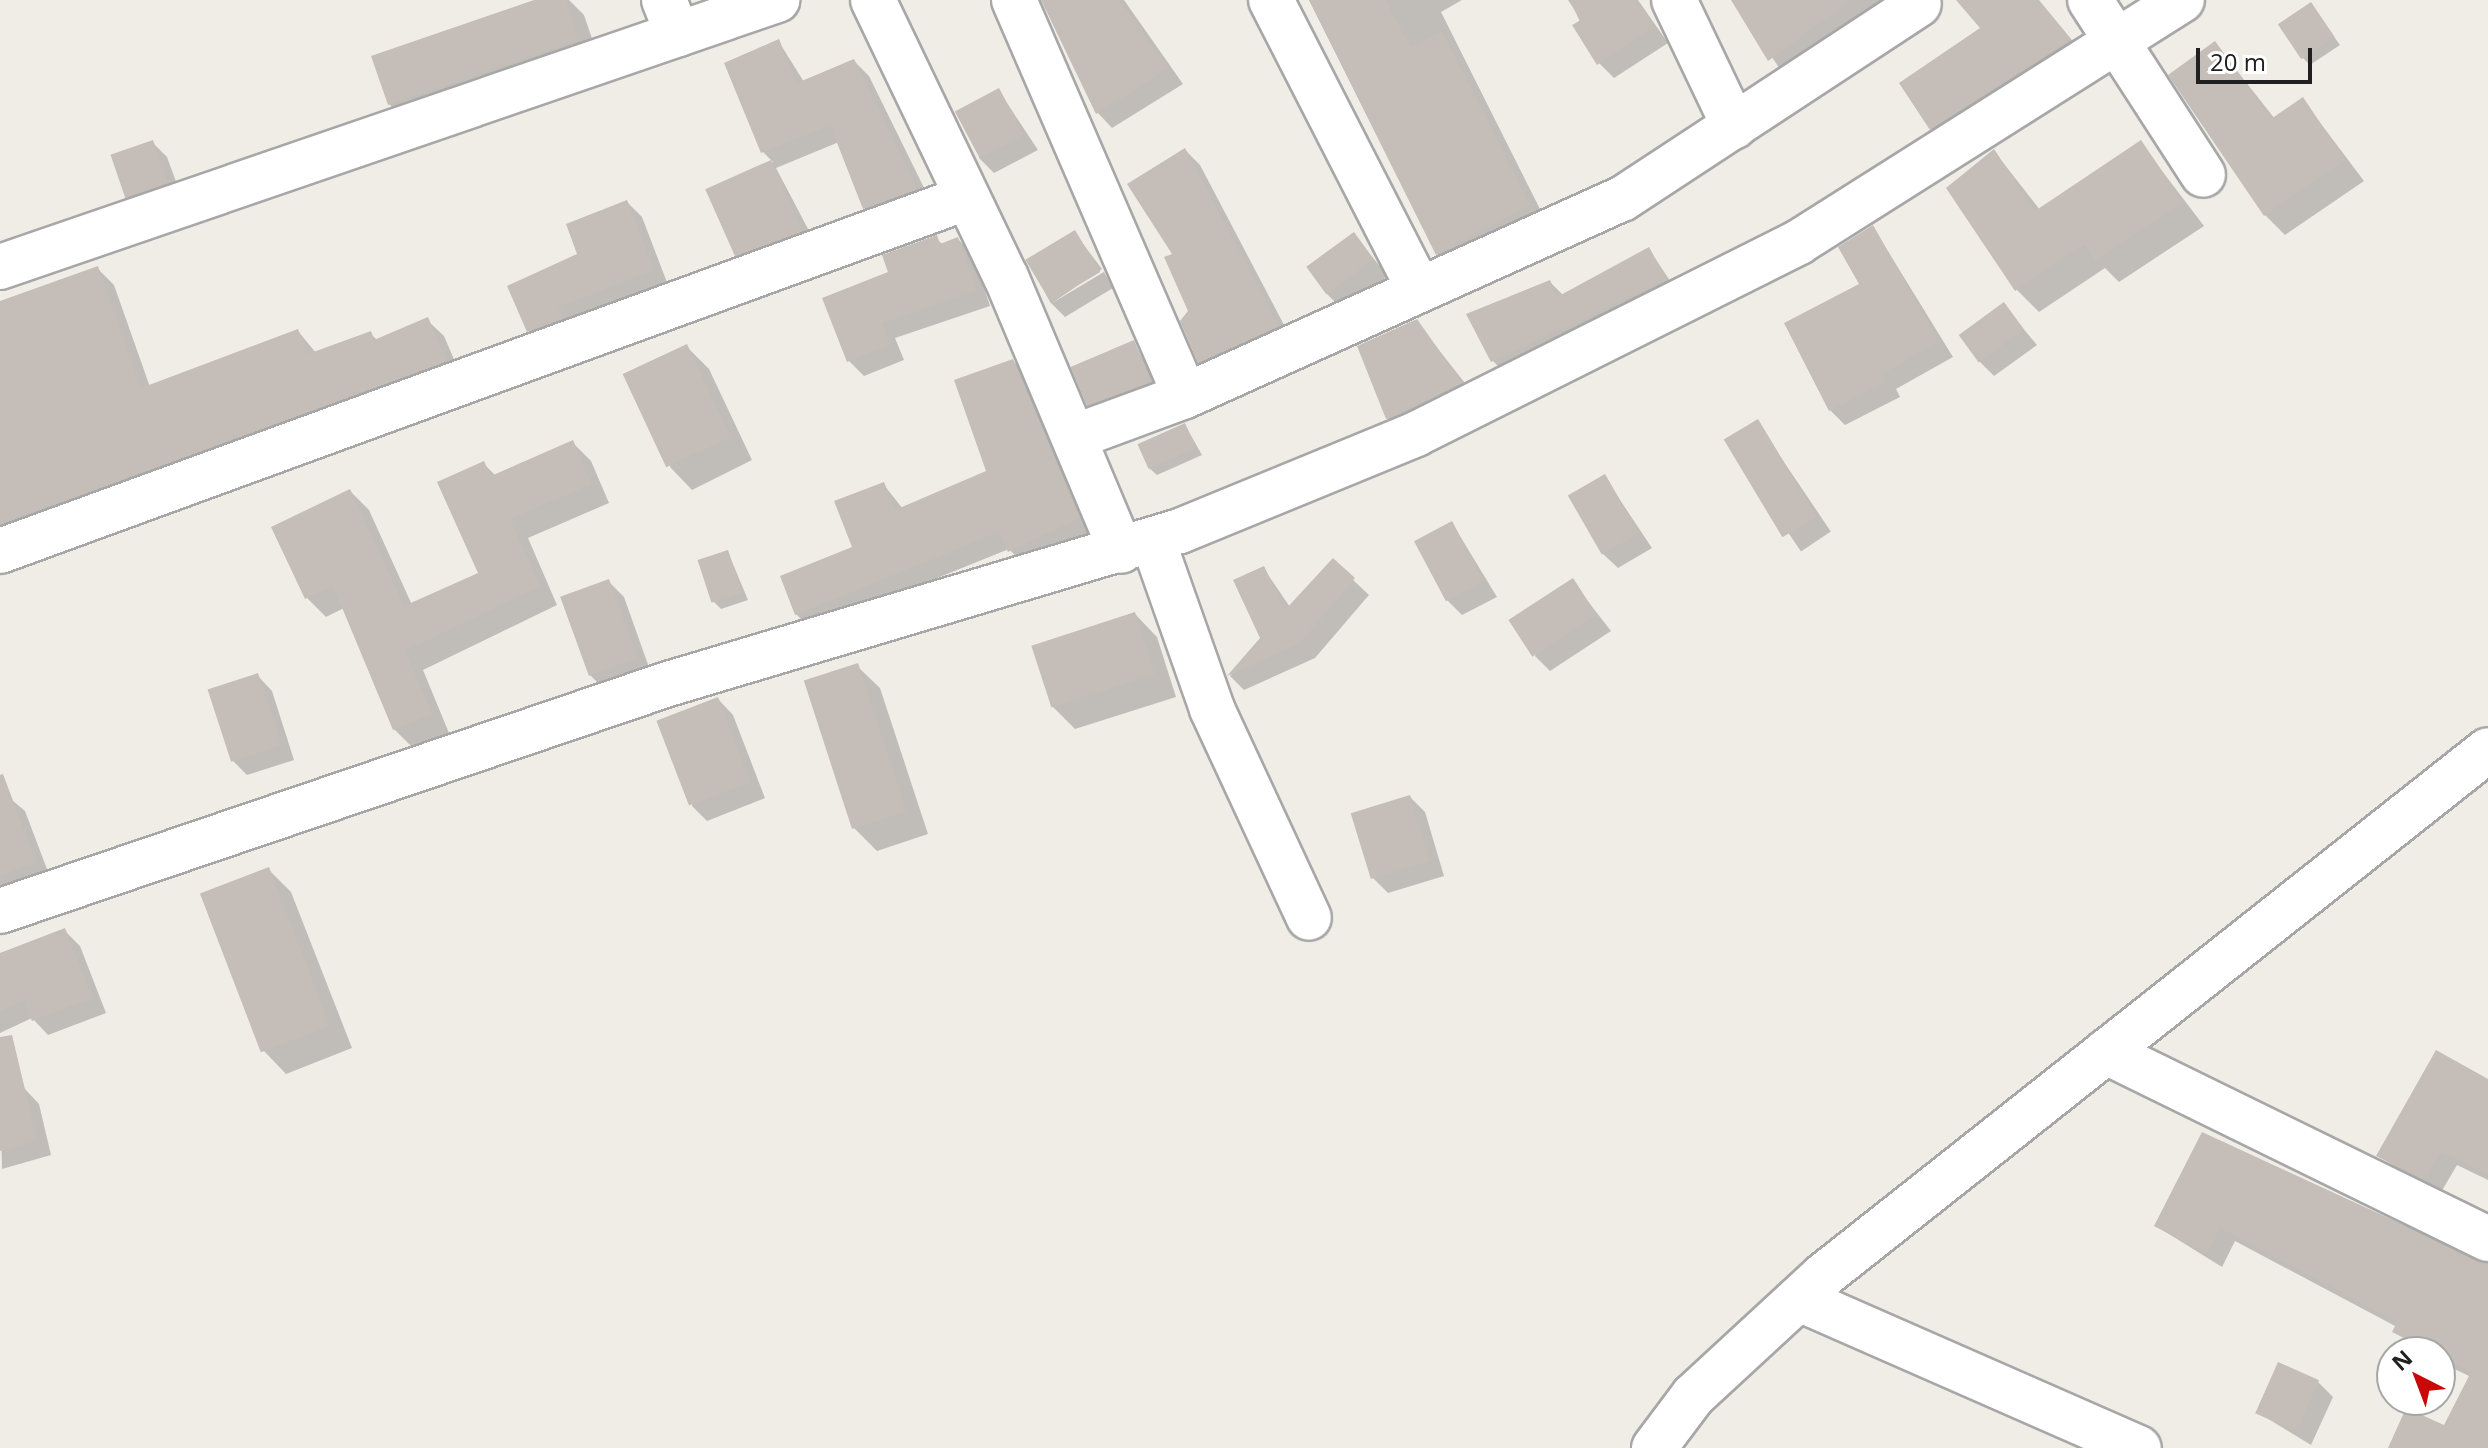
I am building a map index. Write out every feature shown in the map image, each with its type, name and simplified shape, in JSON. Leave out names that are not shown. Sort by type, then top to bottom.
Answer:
[{"type":"street","points":[[0,267],[671,17],[777,0]]},
{"type":"street","points":[[873,0],[963,199],[1006,277],[1074,437],[1137,546],[1309,918]]},
{"type":"street","points":[[1014,0],[1185,396]]},
{"type":"street","points":[[1271,0],[1418,287]]},
{"type":"street","points":[[1674,0],[1734,126]]},
{"type":"street","points":[[2090,0],[2203,175]]},
{"type":"street","points":[[0,911],[668,684],[1137,546],[1416,434],[1799,242],[2182,0]]},
{"type":"street","points":[[1074,437],[1185,396],[1418,287],[1622,199],[1919,4]]},
{"type":"street","points":[[0,551],[963,199]]},
{"type":"street","points":[[1654,1448],[1693,1396],[1799,1299],[2488,750]]},
{"type":"street","points":[[2106,1052],[2488,1239]]},
{"type":"street","points":[[1799,1299],[2139,1448]]},
{"type":"building","points":[[534,0],[566,0],[579,40],[388,105],[371,56]]},
{"type":"building","points":[[1041,0],[1119,0],[1169,68],[1096,114]]},
{"type":"building","points":[[1309,0],[1385,0],[1411,47],[1442,31],[1530,205],[1436,255]]},
{"type":"building","points":[[1568,0],[1636,0],[1654,27],[1597,65],[1572,25],[1581,20]]},
{"type":"building","points":[[1731,0],[1851,0],[1768,61]]},
{"type":"building","points":[[1956,0],[2038,0],[2071,39],[1930,130],[1899,83],[1980,28]]},
{"type":"building","points":[[2311,2],[2334,37],[2301,59],[2278,24]]},
{"type":"building","points":[[779,39],[797,83],[854,59],[918,189],[863,209],[830,125],[761,153],[724,63]]},
{"type":"building","points":[[2215,41],[2271,119],[2303,97],[2345,160],[2264,216],[2168,75]]},
{"type":"building","points":[[999,88],[1024,135],[980,158],[955,111]]},
{"type":"building","points":[[153,140],[168,183],[125,198],[110,155]]},
{"type":"building","points":[[2141,140],[2183,202],[2095,261],[2084,245],[2015,291],[1946,188],[1994,149],[2035,211]]},
{"type":"building","points":[[1185,148],[1279,326],[1198,363],[1180,321],[1188,311],[1164,257],[1172,254],[1127,184]]},
{"type":"building","points":[[771,160],[803,231],[737,261],[705,189]]},
{"type":"building","points":[[627,200],[654,270],[558,307],[563,317],[527,332],[507,286],[577,254],[566,224]]},
{"type":"building","points":[[1873,225],[1939,341],[1882,374],[1886,382],[1829,411],[1784,323],[1859,284],[1838,247]]},
{"type":"building","points":[[1075,230],[1100,272],[1051,302],[1025,260]]},
{"type":"building","points":[[1354,232],[1374,260],[1326,294],[1306,267]]},
{"type":"building","points":[[937,235],[940,244],[958,237],[977,291],[882,323],[890,345],[847,362],[822,298],[888,272],[882,255]]},
{"type":"building","points":[[1649,247],[1667,280],[1491,362],[1466,314],[1550,280],[1557,297]]},
{"type":"building","points":[[98,266],[141,388],[298,329],[308,354],[371,331],[374,340],[428,317],[447,361],[0,524],[0,301]]},
{"type":"building","points":[[2004,302],[2024,330],[1979,362],[1959,335]]},
{"type":"building","points":[[1417,319],[1462,383],[1386,419],[1357,346]]},
{"type":"building","points":[[1134,340],[1152,382],[1088,409],[1070,367]]},
{"type":"building","points":[[687,344],[731,437],[666,467],[623,374]]},
{"type":"building","points":[[1013,359],[1080,518],[1008,552],[999,532],[795,615],[780,576],[852,547],[834,501],[884,482],[895,510],[986,471],[954,380]]},
{"type":"building","points":[[1758,419],[1817,517],[1782,537],[1724,440]]},
{"type":"building","points":[[1185,423],[1196,448],[1148,469],[1137,444]]},
{"type":"building","points":[[573,440],[591,484],[510,519],[540,586],[405,651],[432,714],[393,730],[333,586],[305,599],[271,527],[350,489],[404,606],[478,573],[437,482],[484,461],[491,476]]},
{"type":"building","points":[[1605,474],[1639,533],[1602,554],[1568,496]]},
{"type":"building","points":[[1452,521],[1484,581],[1446,601],[1414,541]]},
{"type":"building","points":[[728,550],[742,593],[711,603],[698,560]]},
{"type":"building","points":[[1333,558],[1355,578],[1300,643],[1227,676],[1260,638],[1233,580],[1264,566],[1285,610]]},
{"type":"building","points":[[1573,578],[1597,615],[1532,657],[1508,620]]},
{"type":"building","points":[[609,579],[638,658],[589,676],[560,597]]},
{"type":"building","points":[[1135,612],[1155,674],[1051,708],[1031,646]]},
{"type":"building","points":[[858,663],[906,811],[852,829],[804,681]]},
{"type":"building","points":[[258,673],[281,745],[231,762],[208,689]]},
{"type":"building","points":[[718,697],[751,782],[689,806],[656,721]]},
{"type":"building","points":[[3,774],[36,862],[0,876],[0,775]]},
{"type":"building","points":[[1410,795],[1430,861],[1371,879],[1351,813]]},
{"type":"building","points":[[269,867],[330,1026],[261,1052],[200,894]]},
{"type":"building","points":[[65,928],[92,998],[32,1021],[24,1000],[0,1011],[0,953]]},
{"type":"building","points":[[12,1035],[37,1140],[0,1151],[0,1037]]},
{"type":"building","points":[[2436,1050],[2488,1079],[2488,1174],[2441,1152],[2425,1180],[2376,1156]]},
{"type":"building","points":[[2202,1132],[2488,1264],[2488,1448],[2388,1448],[2402,1416],[2424,1416],[2444,1425],[2449,1416],[2456,1416],[2456,1401],[2471,1372],[2456,1364],[2456,1336],[2400,1336],[2392,1332],[2397,1322],[2220,1228],[2207,1254],[2154,1226]]},
{"type":"building","points":[[2278,1362],[2319,1380],[2296,1431],[2255,1413]]}]
